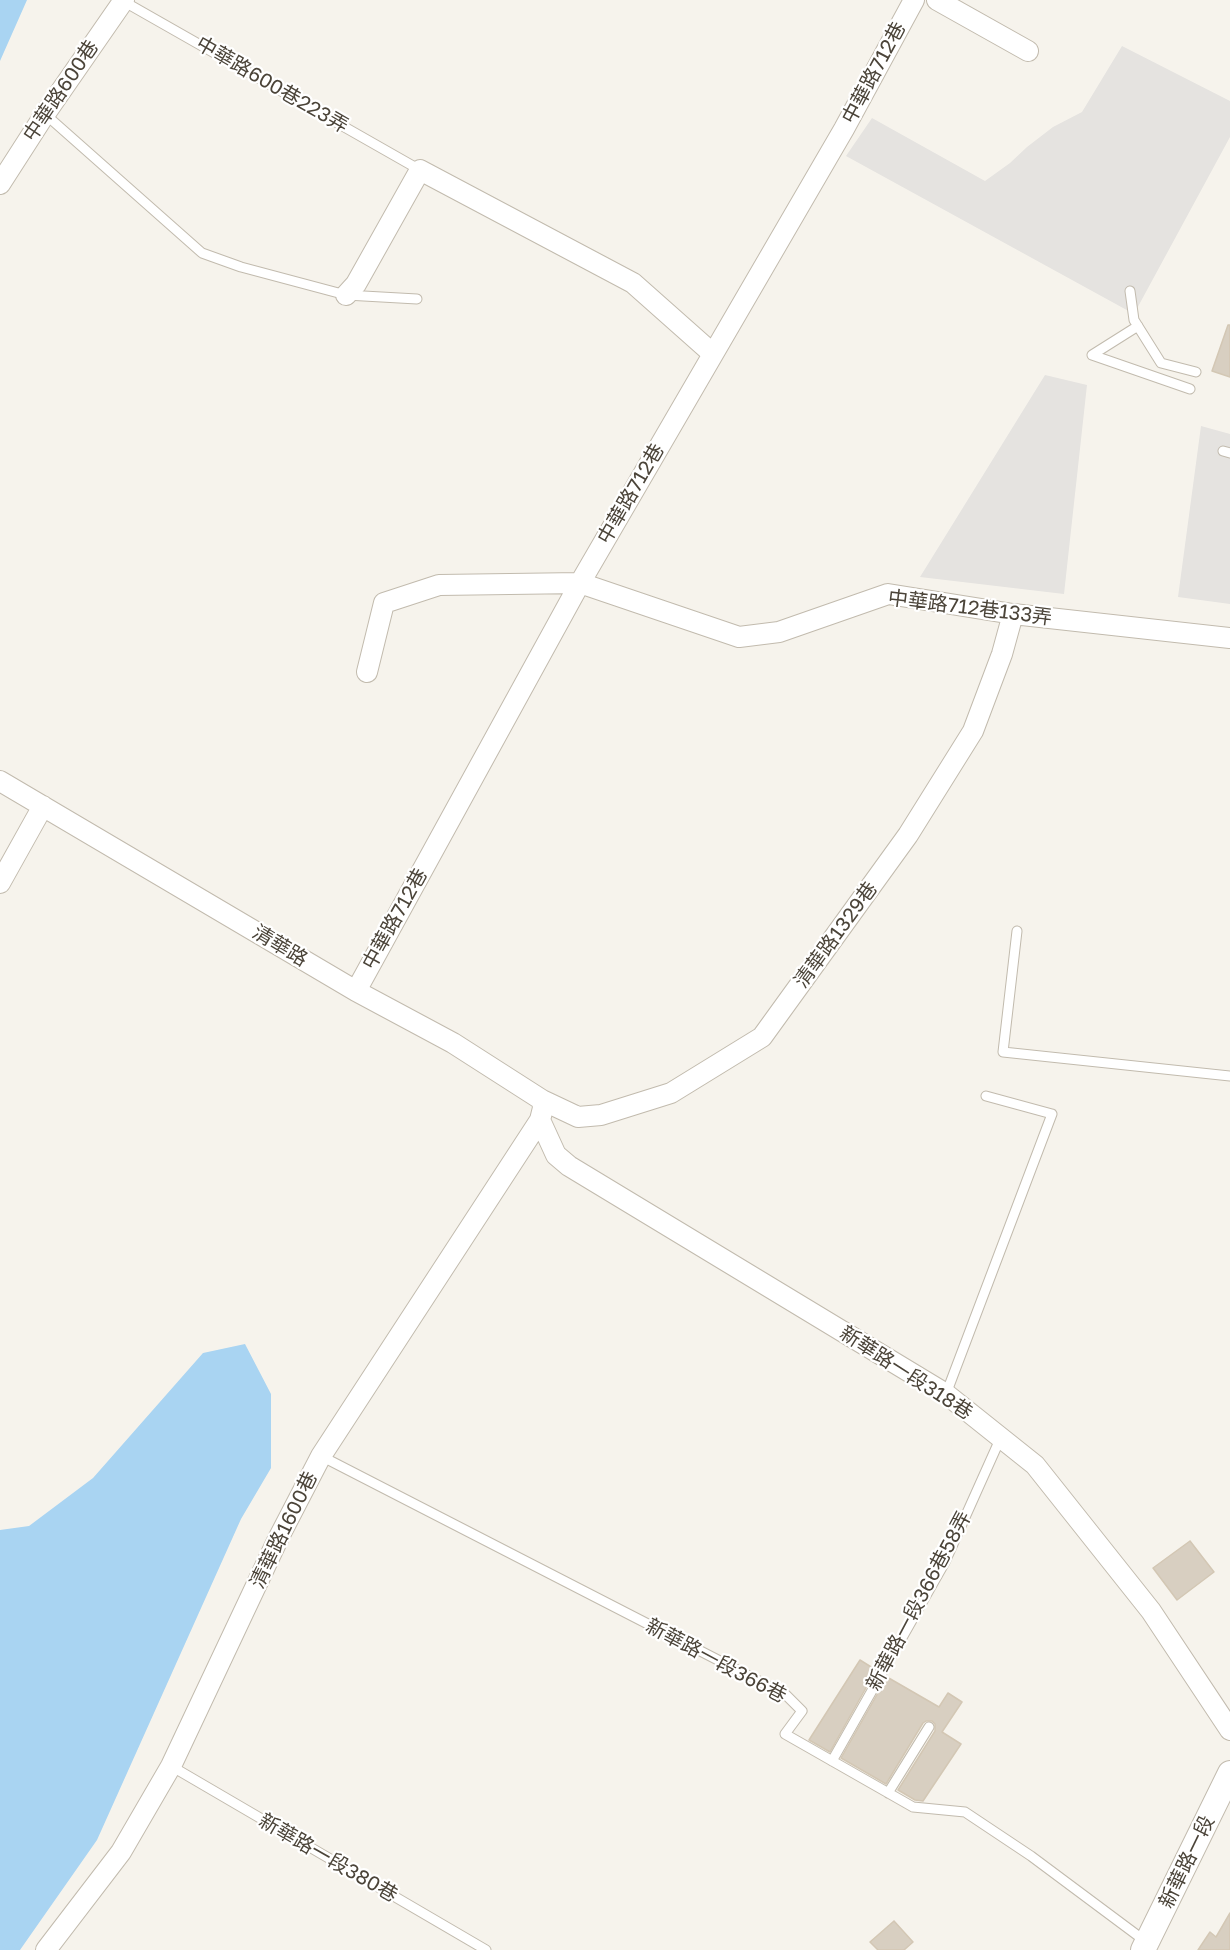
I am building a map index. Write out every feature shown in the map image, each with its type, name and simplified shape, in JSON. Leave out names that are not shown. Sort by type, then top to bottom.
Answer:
[{"type":"street","name":"中華路600巷","points":[[0,184],[45,114],[124,0]]},
{"type":"street","name":"中華路712巷","points":[[356,991],[580,583],[844,129],[914,0]]},
{"type":"street","points":[[937,0],[1028,51]]},
{"type":"street","points":[[346,295],[356,284],[420,170],[633,283],[713,354]]},
{"type":"street","name":"中華路712巷133弄","points":[[367,672],[384,603],[439,585],[580,583],[739,637],[779,632],[888,594],[1013,614],[1230,638]]},
{"type":"street","name":"清華路1329巷","points":[[541,1110],[578,1117],[601,1115],[671,1093],[762,1037],[908,835],[973,731],[1002,654],[1013,614]]},
{"type":"street","name":"清華路","points":[[0,781],[356,991],[453,1043],[541,1110]]},
{"type":"street","points":[[0,883],[43,806]]},
{"type":"street","name":"新華路一段318巷","points":[[541,1110],[556,1155],[569,1166],[946,1394],[1035,1465],[1151,1611],[1230,1730]]},
{"type":"street","name":"清華路1600巷","points":[[46,1950],[121,1852],[171,1767],[279,1537],[321,1456],[541,1110]]},
{"type":"street","name":"新華路一段","points":[[1145,1946],[1230,1773]]},
{"type":"lane","name":"中華路600巷223弄","points":[[124,0],[420,170]]},
{"type":"lane","points":[[45,114],[202,253],[241,267],[346,295],[417,299]]},
{"type":"lane","points":[[1130,291],[1134,320],[1161,363],[1196,372]]},
{"type":"lane","points":[[1138,326],[1092,355],[1190,389]]},
{"type":"lane","points":[[1017,931],[1004,1052],[1230,1076]]},
{"type":"lane","points":[[946,1394],[1052,1114],[986,1096]]},
{"type":"lane","name":"新華路一段366巷58弄","points":[[832,1761],[945,1562],[1000,1437]]},
{"type":"lane","name":"新華路一段366巷","points":[[321,1456],[786,1695],[802,1711],[785,1734],[913,1807],[965,1812],[1031,1856],[1145,1946]]},
{"type":"lane","points":[[888,1793],[929,1727]]},
{"type":"lane","name":"新華路一段380巷","points":[[171,1767],[486,1950]]},
{"type":"shaded area","points":[[1122,46],[1230,101],[1230,137],[1134,314],[846,156],[872,118],[985,181],[1053,127],[1082,112]]},
{"type":"shaded area","points":[[1045,375],[1087,385],[1064,594],[920,577]]},
{"type":"shaded area","points":[[1201,426],[1230,434],[1230,604],[1178,597]]},
{"type":"water","points":[[0,0],[27,0],[0,61]]},
{"type":"water","points":[[245,1344],[271,1394],[271,1468],[241,1519],[97,1840],[20,1950],[0,1950],[0,1530],[29,1526],[93,1478],[203,1353]]},
{"type":"building","points":[[1228,325],[1230,325],[1230,377],[1212,371]]},
{"type":"building","points":[[1190,1541],[1214,1572],[1177,1600],[1153,1568]]},
{"type":"building","points":[[860,1660],[876,1670],[830,1752],[809,1740]]},
{"type":"building","points":[[887,1677],[939,1707],[948,1693],[962,1702],[942,1732],[961,1744],[923,1801],[915,1800],[898,1790],[935,1731],[935,1724],[932,1721],[923,1723],[886,1784],[841,1758]]},
{"type":"building","points":[[1230,1913],[1230,1950],[1198,1950],[1210,1932],[1216,1937]]},
{"type":"building","points":[[894,1921],[913,1942],[904,1950],[878,1950],[870,1942]]}]
